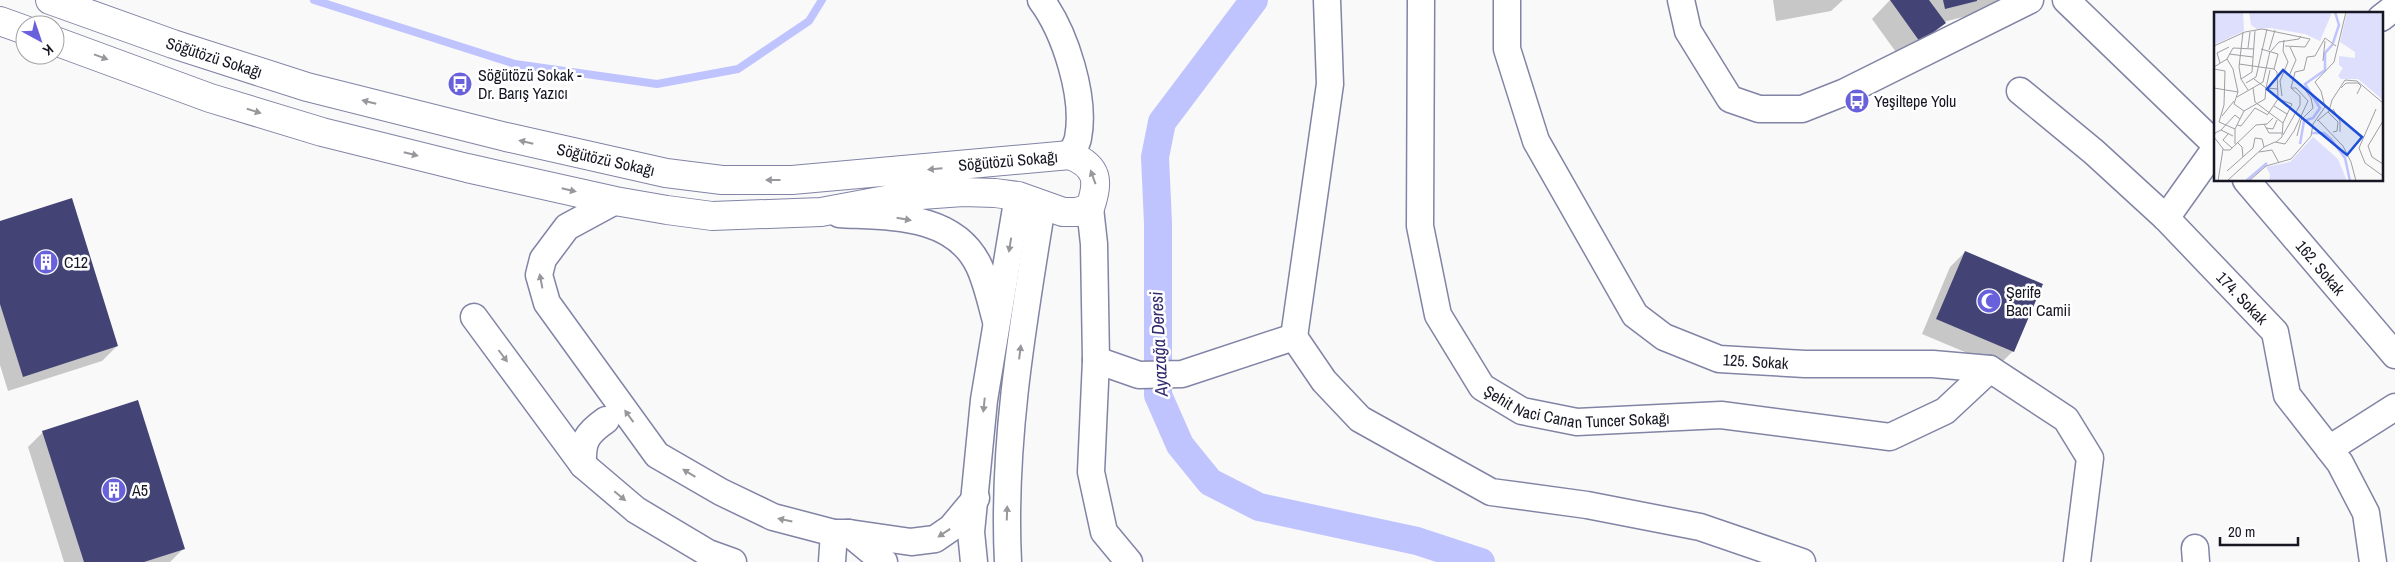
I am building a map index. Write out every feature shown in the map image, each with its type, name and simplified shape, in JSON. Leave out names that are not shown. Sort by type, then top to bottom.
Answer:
[{"type":"street","name":"Söğütözü Sokağı","points":[[50,0],[173,44],[307,87],[506,137],[666,173],[722,180],[792,180],[1070,155],[1084,161],[1093,172],[1097,189],[1090,208],[1077,212],[1062,212],[1030,201],[963,192],[907,196],[821,212],[712,216],[615,201],[322,132],[210,98],[65,45]]},
{"type":"street","points":[[1042,0],[1070,61],[1076,90],[1080,119],[1078,139],[1070,155]]},
{"type":"street","points":[[1328,0],[1330,84],[1294,337],[1324,381],[1360,420],[1490,492],[1587,505],[1700,527],[1802,562]]},
{"type":"street","name":"Şehit Naci Canan Tuncer Sokağı","points":[[1421,0],[1420,226],[1438,315],[1482,387],[1522,411],[1577,422],[1721,415],[1890,437],[1945,411],[1990,369]]},
{"type":"street","name":"125. Sokak","points":[[1506,0],[1507,49],[1536,141],[1635,316],[1664,337],[1719,359],[1806,364],[1933,364],[1990,369],[2066,419],[2090,458],[2077,562]]},
{"type":"street","points":[[1681,0],[1688,31],[1730,99],[1759,109],[1802,109],[1828,99],[2030,0]]},
{"type":"street","points":[[2066,0],[2214,143]]},
{"type":"street","points":[[2382,17],[2395,7]]},
{"type":"street","points":[[0,21],[15,26]]},
{"type":"street","name":"174. Sokak","points":[[2020,91],[2094,152],[2166,218],[2275,332],[2287,395],[2340,462],[2366,513],[2373,562]]},
{"type":"street","points":[[2166,218],[2214,150]]},
{"type":"street","points":[[1008,562],[1006,526],[1008,454],[1028,286],[1030,201],[1017,188],[1022,167],[1030,160]]},
{"type":"street","name":"162. Sokak","points":[[2247,181],[2395,355]]},
{"type":"street","points":[[615,201],[567,228],[543,259],[539,275],[546,303],[657,455],[721,492],[772,517],[841,533],[911,542],[935,539],[951,528],[976,498]]},
{"type":"street","points":[[974,562],[971,532],[976,498],[984,400],[998,326],[1030,201]]},
{"type":"street","points":[[1090,208],[1094,244],[1096,360],[1091,472],[1104,532],[1129,562]]},
{"type":"street","points":[[821,212],[900,218],[934,225],[950,232],[963,243],[979,266],[998,326]]},
{"type":"street","points":[[474,317],[583,465],[636,510],[708,553],[733,562]]},
{"type":"street","points":[[1096,360],[1139,374],[1182,374],[1294,337]]},
{"type":"street","points":[[2329,449],[2395,407]]},
{"type":"street","points":[[583,465],[582,446],[592,430],[606,420]]},
{"type":"street","points":[[832,562],[841,533]]},
{"type":"street","points":[[841,533],[884,562]]},
{"type":"building","points":[[1890,0],[1929,0],[1946,23],[1920,42]]},
{"type":"building","points":[[1943,0],[1977,0],[1977,1],[1945,9]]},
{"type":"building","name":"C12","points":[[72,198],[118,346],[23,377],[0,304],[0,221]]},
{"type":"building","name":"Şerife Bacı Camii","points":[[1965,251],[2043,284],[2014,352],[1936,319]]},
{"type":"building","name":"A5","points":[[138,400],[185,549],[144,562],[84,562],[42,431]]},
{"type":"waterway","points":[[314,0],[515,64],[657,84],[738,69],[809,21],[822,0]]},
{"type":"waterway","name":"Ayazağa Deresi","points":[[1254,0],[1162,122],[1155,157],[1158,223],[1158,395],[1180,445],[1210,482],[1259,507],[1417,541],[1481,562]]},
{"type":"place","name":"Söğütözü Sokak - Dr. Barış Yazıcı","points":[[460,84]]},
{"type":"place","name":"Yeşiltepe Yolu","points":[[1857,101]]},
{"type":"place","name":"C12","points":[[46,262]]},
{"type":"place","name":"Şerife Bacı Camii","points":[[1989,301]]},
{"type":"place","name":"A5","points":[[114,490]]}]
